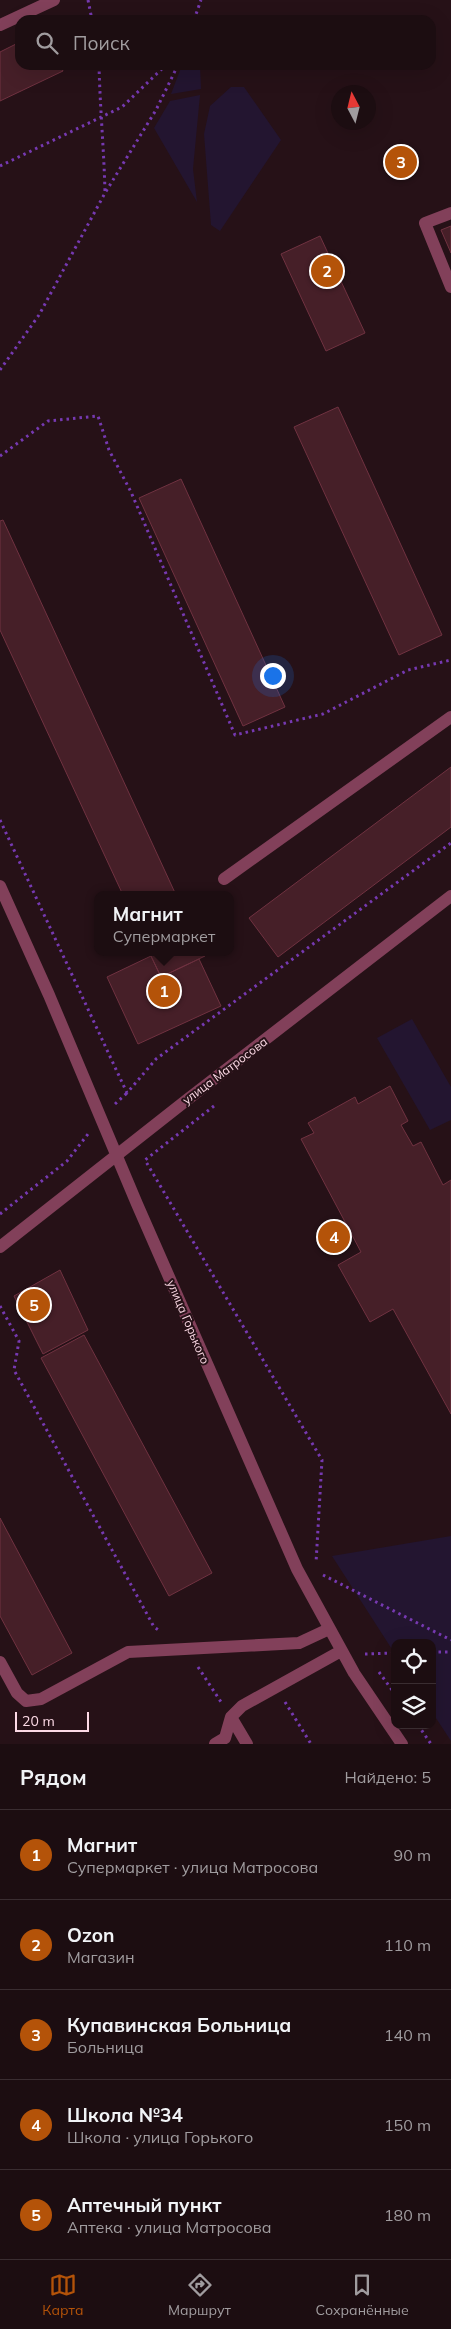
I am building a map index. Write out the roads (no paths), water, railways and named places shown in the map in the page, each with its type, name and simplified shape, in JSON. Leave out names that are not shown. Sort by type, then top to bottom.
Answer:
[{"type":"street","points":[[22,15],[54,0]]},
{"type":"street","points":[[0,25],[15,18]]},
{"type":"street","points":[[451,213],[425,223],[451,287]]},
{"type":"street","points":[[224,879],[451,717]]},
{"type":"street","name":"улица Горького","points":[[0,886],[49,995],[269,1509],[297,1569],[341,1651],[402,1744]]},
{"type":"street","name":"улица Матросова","points":[[0,1247],[451,896]]},
{"type":"street","points":[[0,1662],[17,1693],[26,1701],[42,1699],[121,1654],[134,1650],[299,1643],[328,1629]]},
{"type":"street","points":[[215,1744],[225,1738],[231,1717],[242,1706],[341,1651]]},
{"type":"street","points":[[231,1717],[248,1744]]},
{"type":"place","name":"Купавинская Больница","points":[[401,162]]},
{"type":"place","name":"Ozon","points":[[327,271]]},
{"type":"place","name":"Магнит","points":[[164,991]]},
{"type":"place","name":"Школа №34","points":[[334,1237]]},
{"type":"place","name":"Аптечный пункт","points":[[34,1305]]}]
